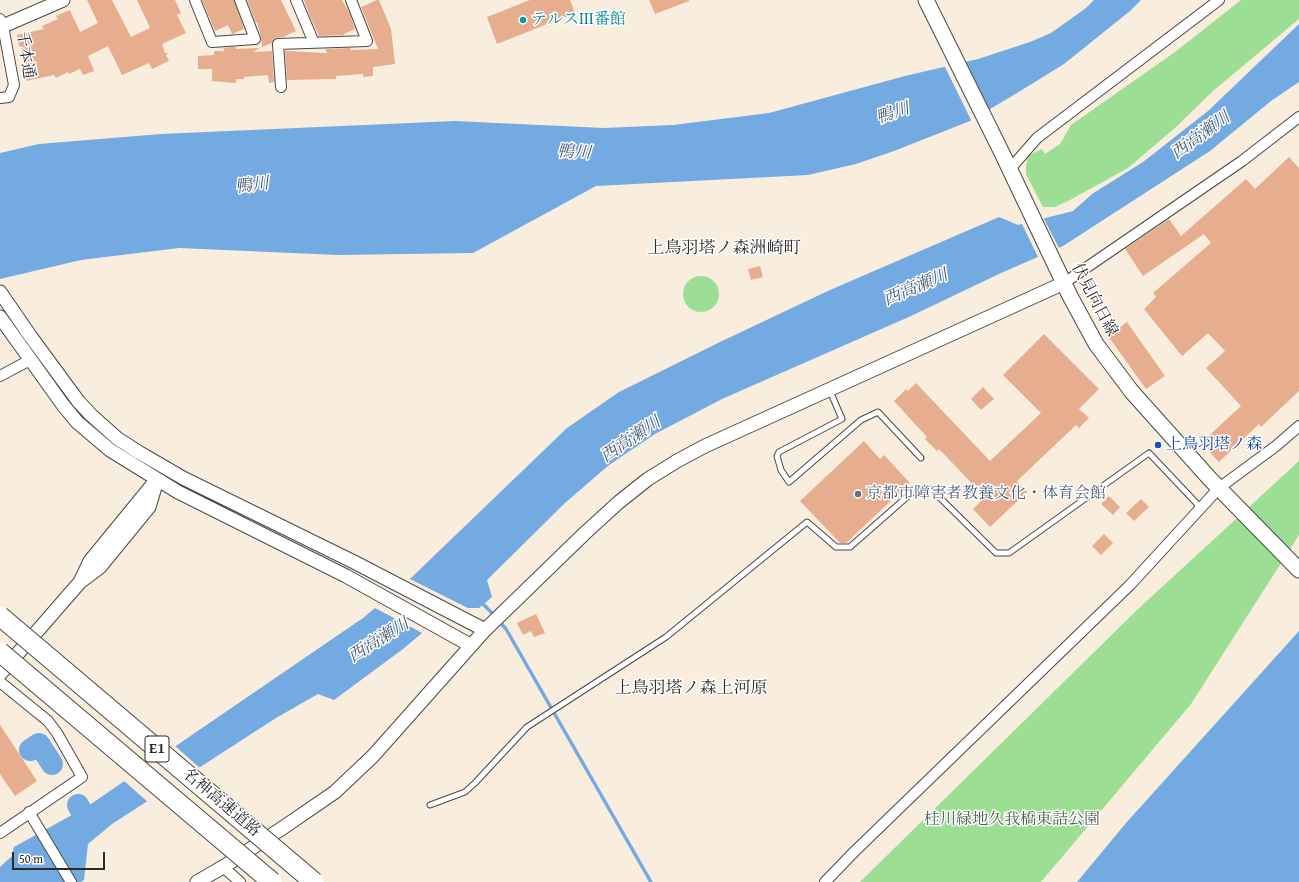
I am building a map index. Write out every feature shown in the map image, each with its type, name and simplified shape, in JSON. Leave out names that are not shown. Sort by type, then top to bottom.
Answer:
[{"type":"highway","name":"名神高速道路","points":[[0,616],[314,882]]},
{"type":"highway","name":"名神高速道路","points":[[0,652],[272,882]]},
{"type":"main road","name":"伏見向日線","points":[[926,0],[1062,278],[1093,338],[1121,379],[1222,491],[1299,570]]},
{"type":"street","name":"千本通","points":[[0,98],[9,97],[14,86],[2,23],[64,0]]},
{"type":"street","points":[[195,0],[212,42],[255,39],[240,0]]},
{"type":"street","points":[[296,0],[314,43]]},
{"type":"street","points":[[281,87],[278,44],[367,41],[351,0]]},
{"type":"street","points":[[1012,174],[1037,138],[1219,0]]},
{"type":"street","points":[[197,882],[223,867],[335,792],[373,756],[470,645],[485,630],[585,533],[619,502],[648,479],[692,453],[985,319],[1062,278],[1242,161],[1299,117]]},
{"type":"street","points":[[0,292],[67,387],[90,415],[118,439],[165,468],[354,562],[485,630]]},
{"type":"street","points":[[0,317],[30,360],[78,422],[110,450],[178,492],[346,576],[470,645]]},
{"type":"street","points":[[0,376],[30,360]]},
{"type":"street","points":[[825,882],[854,852],[1124,591],[1201,508],[1299,426]]},
{"type":"street","points":[[0,674],[80,582],[90,561],[157,480],[165,468]]},
{"type":"street","points":[[346,576],[354,562]]},
{"type":"street","points":[[0,682],[48,721],[57,733],[82,777],[0,833]]},
{"type":"street","points":[[29,812],[71,882]]},
{"type":"street","points":[[223,867],[240,882]]},
{"type":"lane","points":[[830,391],[842,419],[779,452],[777,456],[781,470],[789,482],[861,420],[878,412],[920,458]]},
{"type":"lane","points":[[430,805],[465,792],[527,727],[666,637],[807,522],[836,547],[850,547],[916,489],[931,489],[996,553],[1009,553],[1148,453],[1201,508]]},
{"type":"green space","points":[[1241,0],[1299,0],[1299,19],[1213,91],[1176,127],[1128,168],[1055,207],[1043,207],[1026,174],[1028,156],[1042,149],[1045,154],[1060,144],[1071,125],[1175,52]]},
{"type":"green space","points":[[701,276],[711,279],[716,284],[719,294],[716,304],[711,309],[701,312],[691,309],[686,304],[683,294],[686,284],[691,279]]},
{"type":"green space","name":"桂川緑地久我橋東詰公園","points":[[1299,461],[1299,535],[1191,704],[1041,882],[860,882],[1137,610]]},
{"type":"water","name":"鴨川","points":[[1094,0],[1141,0],[1130,11],[1064,64],[970,121],[894,151],[856,164],[808,175],[596,186],[473,253],[338,255],[179,248],[81,260],[0,279],[0,153],[39,144],[161,134],[455,121],[604,128],[673,125],[769,113],[905,76],[978,59],[1030,42],[1051,33],[1086,8]]},
{"type":"water","name":"西高瀬川","points":[[1299,24],[1299,82],[1271,101],[1210,151],[1063,246],[1001,273],[911,316],[722,399],[655,434],[609,465],[565,503],[487,580],[492,597],[479,608],[452,608],[403,649],[334,700],[318,694],[276,718],[112,824],[88,844],[84,880],[81,882],[0,882],[0,867],[12,856],[14,847],[88,806],[363,618],[412,577],[567,428],[619,392],[830,290],[999,217],[1018,225],[1073,211],[1092,194],[1143,162],[1208,111]]},
{"type":"water","points":[[1299,631],[1299,882],[1077,882],[1126,823]]},
{"type":"pier","points":[[949,64],[976,119],[972,122],[944,65]]},
{"type":"pier","points":[[1043,217],[1060,250],[1046,256],[1028,220]]},
{"type":"pier","points":[[1027,220],[1045,256],[1039,259],[1021,222]]},
{"type":"pier","points":[[408,578],[472,610],[453,610],[424,634],[373,607]]},
{"type":"pier","points":[[174,745],[201,769],[149,803],[123,780]]},
{"type":"building","points":[[87,0],[112,0],[131,37],[150,28],[137,0],[175,0],[181,13],[177,15],[186,33],[162,44],[165,53],[169,53],[166,55],[169,61],[152,69],[149,63],[122,75],[108,46],[88,56],[94,71],[83,75],[80,69],[69,74],[68,72],[56,78],[54,75],[26,81],[17,35],[44,29],[42,26],[58,19],[56,16],[70,10],[80,32],[98,23]]},
{"type":"building","points":[[202,0],[234,0],[244,29],[232,34],[228,25],[215,31]]},
{"type":"building","points":[[247,0],[281,0],[296,31],[283,37],[275,38],[272,43],[262,47],[257,22],[256,23]]},
{"type":"building","points":[[304,0],[342,0],[349,12],[355,29],[344,35],[319,36]]},
{"type":"building","points":[[379,0],[391,29],[395,64],[373,67],[373,76],[363,77],[363,74],[336,76],[336,79],[287,80],[285,51],[327,53],[325,49],[378,49],[361,7]]},
{"type":"building","name":"テルスⅢ番館","points":[[530,0],[570,0],[575,13],[497,44],[487,17]]},
{"type":"building","points":[[649,0],[689,0],[689,1],[655,14]]},
{"type":"building","points":[[236,47],[236,49],[260,48],[253,52],[272,51],[274,82],[269,83],[268,75],[236,79],[236,83],[212,81],[212,69],[198,69],[198,56],[214,55],[214,51],[225,51],[223,48]]},
{"type":"building","points":[[1289,157],[1299,168],[1299,391],[1261,427],[1259,424],[1219,462],[1201,443],[1241,406],[1206,368],[1225,351],[1208,333],[1182,356],[1144,309],[1156,297],[1153,293],[1211,243],[1204,234],[1143,276],[1125,249],[1169,219],[1181,236],[1246,179],[1255,189]]},
{"type":"building","points":[[760,266],[763,277],[751,280],[748,269]]},
{"type":"building","points":[[1127,322],[1165,376],[1146,389],[1108,336]]},
{"type":"building","points":[[1044,334],[1099,389],[1079,409],[1089,418],[1079,428],[1076,425],[1017,481],[1027,492],[990,527],[973,509],[985,497],[939,449],[937,451],[925,439],[927,437],[894,401],[906,389],[908,391],[916,383],[990,461],[1041,413],[1003,375]]},
{"type":"building","points":[[983,387],[994,399],[981,410],[971,399]]},
{"type":"building","points":[[864,441],[880,459],[884,455],[910,483],[846,543],[840,543],[800,501]]},
{"type":"building","points":[[1109,496],[1120,507],[1113,515],[1101,504]]},
{"type":"building","points":[[1141,499],[1149,507],[1134,521],[1126,513]]},
{"type":"building","points":[[1104,534],[1113,543],[1101,555],[1092,546]]},
{"type":"building","points":[[536,614],[545,633],[534,637],[531,631],[523,635],[517,623]]},
{"type":"building","points":[[0,725],[37,781],[15,796],[0,774]]},
{"type":"waterway","points":[[481,602],[495,616]]},
{"type":"waterway","points":[[499,621],[506,629],[651,882]]},
{"type":"waterway","points":[[30,750],[39,744],[52,764]]},
{"type":"waterway","points":[[78,805],[88,822]]},
{"type":"place","name":"テルスⅢ番館","points":[[523,20]]},
{"type":"place","name":"上鳥羽塔ノ森","points":[[1158,445]]},
{"type":"place","name":"京都市障害者教養文化・体育会館","points":[[858,494]]},
{"type":"district","name":"上鳥羽塔ノ森洲崎町","points":[[724,249]]},
{"type":"district","name":"上鳥羽塔ノ森上河原","points":[[691,689]]}]
